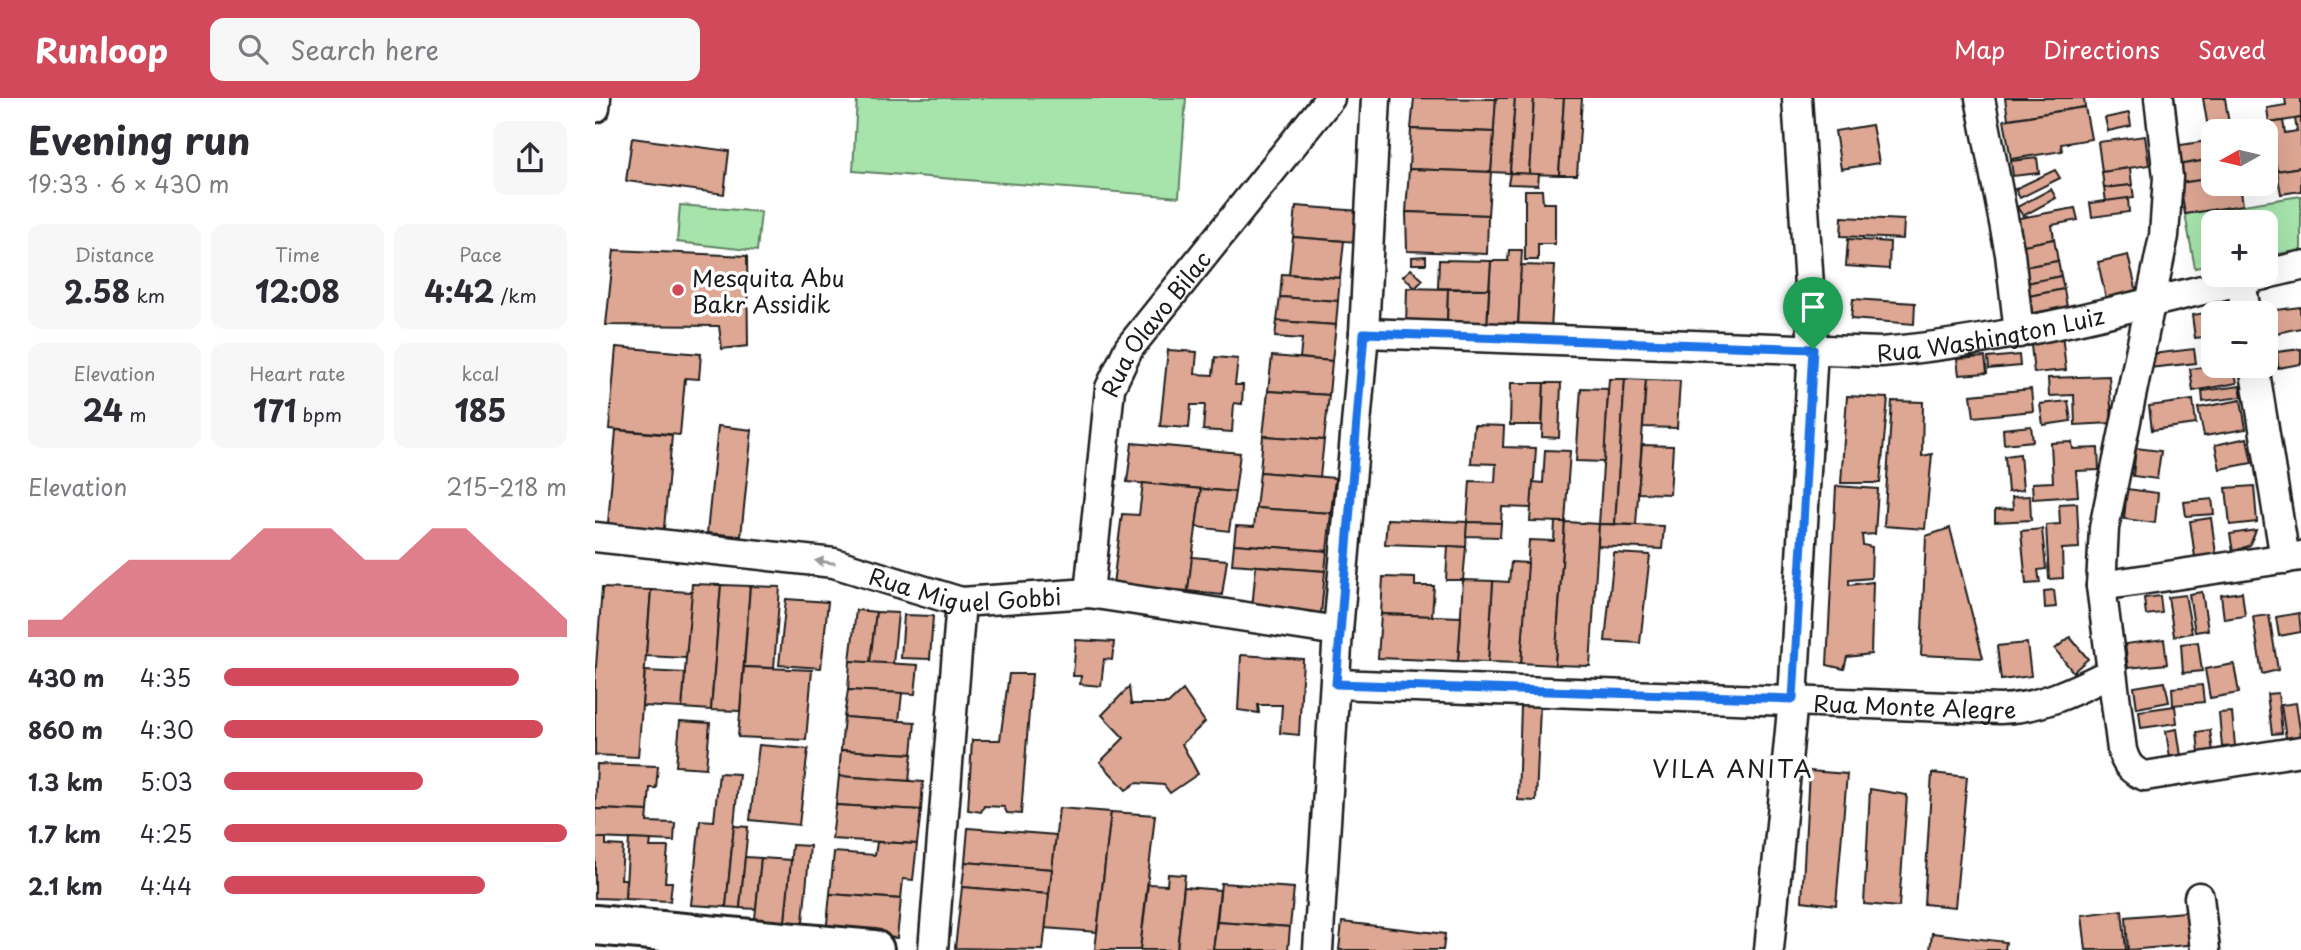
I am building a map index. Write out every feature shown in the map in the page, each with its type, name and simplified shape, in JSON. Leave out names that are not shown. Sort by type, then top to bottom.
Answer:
[{"type":"street","name":"Rua Olavo Bilac","points":[[1089,593],[1110,388],[1118,367],[1129,348],[1330,98]]},
{"type":"street","points":[[1318,950],[1338,631],[1364,333],[1376,98]]},
{"type":"street","points":[[1769,950],[1793,699],[1813,349],[1797,98]]},
{"type":"street","points":[[1980,98],[2010,254],[2019,333]]},
{"type":"street","points":[[2159,98],[2168,177],[2164,236],[2104,528],[2101,586],[2125,762],[2133,772],[2145,776],[2301,751]]},
{"type":"street","points":[[595,99],[595,108]]},
{"type":"street","name":"Rua Washington Luiz","points":[[2278,271],[2301,266]]},
{"type":"street","name":"Rua Washington Luiz","points":[[1364,333],[1881,352],[1942,347],[2019,333],[2213,287]]},
{"type":"street","points":[[2101,586],[2293,557],[2256,378]]},
{"type":"street","name":"Rua Miguel Gobbi","points":[[595,537],[834,563],[961,602],[1089,593],[1338,631]]},
{"type":"street","points":[[933,950],[961,602]]},
{"type":"street","name":"Rua Monte Alegre","points":[[1336,684],[2025,708],[2054,700],[2111,673]]},
{"type":"street","points":[[2199,897],[2205,950]]},
{"type":"street","points":[[595,925],[874,950]]},
{"type":"green space","points":[[857,98],[1186,98],[1179,197],[853,171]]},
{"type":"green space","points":[[2301,196],[2301,250],[2278,254],[2278,210],[2211,210]]},
{"type":"green space","points":[[680,205],[761,212],[757,251],[677,242]]},
{"type":"green space","points":[[2201,212],[2201,267],[2195,268],[2185,214]]},
{"type":"building","points":[[1414,98],[1496,99],[1494,132],[1411,129]]},
{"type":"building","points":[[1496,98],[1515,98],[1510,173],[1491,172]]},
{"type":"building","points":[[1515,98],[1534,98],[1529,174],[1510,173]]},
{"type":"building","points":[[1534,98],[1564,98],[1559,175],[1529,174]]},
{"type":"building","points":[[1564,98],[1582,98],[1577,175],[1559,175]]},
{"type":"building","points":[[2005,98],[2084,98],[2085,107],[2008,119]]},
{"type":"building","points":[[2203,98],[2225,98],[2228,119],[2206,119]]},
{"type":"building","points":[[2285,98],[2301,98],[2301,118],[2279,121],[2279,119],[2268,119],[2267,108],[2286,105]]},
{"type":"building","points":[[2085,107],[2091,139],[2061,144],[2062,151],[2011,159],[2004,120]]},
{"type":"building","points":[[2129,113],[2131,126],[2108,131],[2105,118]]},
{"type":"building","points":[[2301,118],[2301,167],[2279,171],[2279,122],[2283,121],[2285,133],[2297,131],[2295,119]]},
{"type":"building","points":[[1872,125],[1879,163],[1841,169],[1835,131]]},
{"type":"building","points":[[1411,129],[1494,132],[1491,172],[1409,169]]},
{"type":"building","points":[[2145,136],[2149,165],[2102,172],[2098,142]]},
{"type":"building","points":[[632,138],[729,151],[724,194],[626,181]]},
{"type":"building","points":[[2201,142],[2201,161],[2178,165],[2174,146]]},
{"type":"building","points":[[2037,158],[2039,173],[2013,176],[2011,161]]},
{"type":"building","points":[[2201,161],[2201,180],[2180,183],[2178,165]]},
{"type":"building","points":[[2301,167],[2301,191],[2281,194],[2279,171]]},
{"type":"building","points":[[2130,168],[2132,185],[2104,188],[2102,172]]},
{"type":"building","points":[[1409,169],[1491,172],[1488,215],[1406,212]]},
{"type":"building","points":[[2055,170],[2060,178],[2020,198],[2015,189]]},
{"type":"building","points":[[1510,173],[1539,174],[1538,185],[1508,184]]},
{"type":"building","points":[[2201,180],[2201,196],[2242,196],[2243,205],[2185,214],[2180,183]]},
{"type":"building","points":[[2132,185],[2134,198],[2106,202],[2104,188]]},
{"type":"building","points":[[2051,189],[2056,198],[2023,216],[2017,207]]},
{"type":"building","points":[[1525,190],[1542,190],[1543,203],[1555,203],[1555,244],[1538,244],[1538,260],[1525,260]]},
{"type":"building","points":[[2128,198],[2129,212],[2092,217],[2090,203]]},
{"type":"building","points":[[1296,206],[1360,211],[1357,242],[1293,237]]},
{"type":"building","points":[[2075,208],[2078,220],[2052,225],[2054,239],[2019,246],[2014,219]]},
{"type":"building","points":[[1406,212],[1488,215],[1487,254],[1407,251]]},
{"type":"building","points":[[1842,217],[1904,220],[1903,239],[1841,236]]},
{"type":"building","points":[[1293,237],[1344,241],[1340,278],[1289,274]]},
{"type":"building","points":[[1848,239],[1890,242],[1889,269],[1846,266]]},
{"type":"building","points":[[2054,239],[2058,261],[2024,267],[2019,246]]},
{"type":"building","name":"Mesquita Abu Bakr Assidik","points":[[614,250],[747,256],[748,346],[722,349],[719,326],[606,325]]},
{"type":"building","points":[[1509,250],[1522,250],[1518,328],[1487,327],[1491,261],[1508,261]]},
{"type":"building","points":[[2128,255],[2137,292],[2106,299],[2098,262]]},
{"type":"building","points":[[1426,256],[1426,264],[1412,264],[1412,257]]},
{"type":"building","points":[[1439,260],[1491,261],[1489,289],[1438,288]]},
{"type":"building","points":[[2058,261],[2061,276],[2027,283],[2024,267]]},
{"type":"building","points":[[1521,265],[1555,266],[1551,329],[1518,328]]},
{"type":"building","points":[[1411,269],[1423,280],[1415,288],[1403,276]]},
{"type":"building","points":[[1282,274],[1340,278],[1338,301],[1280,297]]},
{"type":"building","points":[[2061,276],[2064,289],[2029,296],[2027,283]]},
{"type":"building","points":[[1407,288],[1448,289],[1447,326],[1406,326]]},
{"type":"building","points":[[1448,289],[1489,289],[1487,327],[1447,326]]},
{"type":"building","points":[[2064,289],[2067,307],[2032,313],[2029,296]]},
{"type":"building","points":[[1280,297],[1338,301],[1336,325],[1277,321]]},
{"type":"building","points":[[1853,299],[1915,303],[1914,324],[1851,319]]},
{"type":"building","points":[[2300,307],[2301,328],[2278,333],[2278,310]]},
{"type":"building","points":[[2201,314],[2201,337],[2195,338],[2192,315]]},
{"type":"building","points":[[1277,321],[1336,325],[1332,361],[1300,358],[1302,339],[1275,337]]},
{"type":"building","points":[[2062,333],[2066,370],[2034,373],[2030,336]]},
{"type":"building","points":[[616,347],[701,354],[699,379],[685,378],[680,435],[609,429]]},
{"type":"building","points":[[2194,349],[2196,363],[2148,368],[2152,354]]},
{"type":"building","points":[[2301,349],[2301,364],[2278,368],[2278,352]]},
{"type":"building","points":[[1168,350],[1197,352],[1195,374],[1213,375],[1215,357],[1238,359],[1235,385],[1243,385],[1242,404],[1234,403],[1232,432],[1203,430],[1205,405],[1191,405],[1189,428],[1160,426]]},
{"type":"building","points":[[2019,355],[2020,366],[1989,369],[1988,358]]},
{"type":"building","points":[[1272,356],[1332,361],[1329,395],[1268,391]]},
{"type":"building","points":[[1985,357],[1987,373],[1959,375],[1957,359]]},
{"type":"building","points":[[2201,367],[2201,378],[2236,378],[2237,383],[2193,391],[2190,369]]},
{"type":"building","points":[[2109,376],[2112,423],[2075,425],[2074,395],[2049,396],[2048,378]]},
{"type":"building","points":[[1609,379],[1625,379],[1615,524],[1599,524]]},
{"type":"building","points":[[1625,379],[1646,380],[1636,525],[1615,524]]},
{"type":"building","points":[[1646,380],[1680,381],[1677,428],[1643,427]]},
{"type":"building","points":[[1511,383],[1544,383],[1542,425],[1510,425]]},
{"type":"building","points":[[1544,383],[1561,383],[1559,438],[1542,437]]},
{"type":"building","points":[[2240,386],[2242,397],[2203,402],[2202,391]]},
{"type":"building","points":[[1581,388],[1608,389],[1604,462],[1576,461]]},
{"type":"building","points":[[2031,389],[2033,411],[1974,417],[1971,395]]},
{"type":"building","points":[[1268,391],[1329,395],[1324,440],[1263,436]]},
{"type":"building","points":[[1847,396],[1888,398],[1880,483],[1841,483]]},
{"type":"building","points":[[2193,400],[2196,424],[2152,430],[2149,406]]},
{"type":"building","points":[[2241,400],[2246,429],[2204,436],[2198,408]]},
{"type":"building","points":[[1892,401],[1923,402],[1922,456],[1932,454],[1925,529],[1884,526]]},
{"type":"building","points":[[2068,401],[2071,421],[2043,425],[2040,404]]},
{"type":"building","points":[[1474,425],[1504,426],[1503,447],[1536,448],[1532,508],[1502,507],[1501,523],[1467,522],[1470,481],[1495,482],[1496,464],[1471,463]]},
{"type":"building","points":[[718,426],[752,430],[741,536],[707,533]]},
{"type":"building","points":[[2031,426],[2033,441],[2004,444],[2003,429]]},
{"type":"building","points":[[616,430],[672,435],[663,540],[607,535]]},
{"type":"building","points":[[1263,436],[1324,440],[1320,477],[1260,472]]},
{"type":"building","points":[[2247,438],[2252,463],[2220,469],[2215,445]]},
{"type":"building","points":[[2072,442],[2073,449],[2098,448],[2099,470],[2076,471],[2078,496],[2033,499],[2032,483],[2053,482],[2051,443]]},
{"type":"building","points":[[1132,443],[1240,453],[1235,492],[1127,482]]},
{"type":"building","points":[[1642,445],[1673,446],[1670,494],[1638,493]]},
{"type":"building","points":[[2136,448],[2161,451],[2157,479],[2133,476]]},
{"type":"building","points":[[1545,450],[1570,451],[1565,522],[1530,521],[1533,482],[1543,483]]},
{"type":"building","points":[[2020,454],[2023,490],[2008,492],[2005,456]]},
{"type":"building","points":[[1260,472],[1335,478],[1331,513],[1256,508]]},
{"type":"building","points":[[1143,483],[1201,489],[1188,591],[1113,584],[1122,514],[1139,515]]},
{"type":"building","points":[[1836,486],[1878,489],[1875,534],[1862,535],[1863,545],[1872,547],[1871,578],[1849,580],[1849,585],[1873,582],[1871,654],[1847,657],[1844,669],[1827,665]]},
{"type":"building","points":[[2254,486],[2257,522],[2230,525],[2226,488]]},
{"type":"building","points":[[1201,489],[1235,492],[1229,531],[1196,527]]},
{"type":"building","points":[[2127,489],[2158,493],[2155,523],[2124,519]]},
{"type":"building","points":[[2030,496],[2031,520],[1995,522],[1995,510],[2013,509],[2012,497]]},
{"type":"building","points":[[2212,499],[2214,514],[2186,516],[2184,502]]},
{"type":"building","points":[[2077,503],[2079,548],[2062,549],[2063,578],[2049,579],[2046,525],[2060,524],[2059,504]]},
{"type":"building","points":[[1256,508],[1331,513],[1327,551],[1234,544],[1236,526],[1254,527]]},
{"type":"building","points":[[2211,518],[2216,554],[2195,557],[2190,521]]},
{"type":"building","points":[[1387,519],[1467,522],[1466,547],[1385,544]]},
{"type":"building","points":[[1467,522],[1501,523],[1500,537],[1466,536]]},
{"type":"building","points":[[1555,522],[1565,522],[1555,665],[1521,663],[1529,540],[1554,541]]},
{"type":"building","points":[[1565,522],[1599,524],[1590,666],[1555,665]]},
{"type":"building","points":[[1599,524],[1664,526],[1662,549],[1598,546]]},
{"type":"building","points":[[1950,528],[1983,658],[1921,655],[1926,536]]},
{"type":"building","points":[[2042,529],[2046,569],[2038,570],[2040,583],[2026,584],[2021,531]]},
{"type":"building","points":[[2256,530],[2250,545],[2233,552],[2230,534]]},
{"type":"building","points":[[1234,544],[1327,551],[1325,571],[1232,564]]},
{"type":"building","points":[[1448,546],[1466,547],[1463,580],[1446,580]]},
{"type":"building","points":[[1614,553],[1650,555],[1640,643],[1605,641]]},
{"type":"building","points":[[1192,557],[1227,560],[1222,595],[1188,591]]},
{"type":"building","points":[[1511,562],[1528,563],[1521,663],[1488,662],[1493,581],[1509,582]]},
{"type":"building","points":[[1256,566],[1325,571],[1321,614],[1252,609]]},
{"type":"building","points":[[1383,577],[1415,578],[1415,586],[1434,586],[1432,616],[1381,614]]},
{"type":"building","points":[[1463,580],[1493,581],[1488,662],[1458,661]]},
{"type":"building","points":[[692,584],[721,585],[711,710],[682,708]]},
{"type":"building","points":[[721,585],[750,586],[740,711],[711,710]]},
{"type":"building","points":[[750,586],[780,587],[774,668],[744,667]]},
{"type":"building","points":[[602,588],[651,590],[638,757],[595,755],[595,679]]},
{"type":"building","points":[[651,590],[692,592],[686,658],[646,656]]},
{"type":"building","points":[[2054,590],[2056,607],[2045,608],[2044,591]]},
{"type":"building","points":[[2202,592],[2208,630],[2195,632],[2189,594]]},
{"type":"building","points":[[2242,592],[2245,616],[2224,619],[2221,595]]},
{"type":"building","points":[[2185,595],[2192,633],[2174,636],[2168,597]]},
{"type":"building","points":[[2160,596],[2162,613],[2146,615],[2144,598]]},
{"type":"building","points":[[786,599],[828,602],[821,668],[779,665]]},
{"type":"building","points":[[856,610],[876,612],[870,663],[850,661]]},
{"type":"building","points":[[876,612],[898,613],[893,664],[870,663]]},
{"type":"building","points":[[2299,613],[2301,632],[2279,636],[2276,617]]},
{"type":"building","points":[[1381,614],[1461,617],[1458,661],[1378,658]]},
{"type":"building","points":[[904,615],[933,616],[930,659],[901,658]]},
{"type":"building","points":[[2269,615],[2278,670],[2262,674],[2253,617]]},
{"type":"building","points":[[2070,637],[2088,659],[2073,672],[2055,649]]},
{"type":"building","points":[[2164,639],[2167,664],[2128,668],[2125,644]]},
{"type":"building","points":[[1076,640],[1114,642],[1112,660],[1104,659],[1101,686],[1080,684],[1081,676],[1073,676]]},
{"type":"building","points":[[2198,642],[2202,671],[2183,673],[2181,644]]},
{"type":"building","points":[[2027,643],[2031,676],[2001,680],[1997,646]]},
{"type":"building","points":[[1241,655],[1303,659],[1299,735],[1280,733],[1282,705],[1258,705],[1259,713],[1238,710]]},
{"type":"building","points":[[850,661],[918,665],[915,694],[848,690]]},
{"type":"building","points":[[2234,664],[2239,693],[2210,698],[2205,669]]},
{"type":"building","points":[[744,667],[812,670],[806,740],[738,737]]},
{"type":"building","points":[[645,671],[685,673],[682,708],[642,706]]},
{"type":"building","points":[[1009,674],[1032,674],[1021,814],[1007,813],[1004,807],[984,806],[981,812],[968,810],[972,740],[1000,740]]},
{"type":"building","points":[[2165,682],[2169,702],[2137,708],[2134,687]]},
{"type":"building","points":[[2202,685],[2204,702],[2173,705],[2172,688]]},
{"type":"building","points":[[1129,687],[1131,704],[1168,704],[1183,690],[1205,722],[1182,744],[1198,774],[1170,793],[1164,785],[1136,783],[1126,790],[1100,762],[1124,738],[1102,715]]},
{"type":"building","points":[[848,690],[902,693],[899,721],[844,717]]},
{"type":"building","points":[[2278,693],[2282,733],[2272,734],[2267,694]]},
{"type":"building","points":[[2296,703],[2301,736],[2286,738],[2281,705]]},
{"type":"building","points":[[1521,705],[1540,706],[1536,801],[1518,800]]},
{"type":"building","points":[[2175,706],[2177,723],[2141,728],[2139,711]]},
{"type":"building","points":[[2232,712],[2235,746],[2222,747],[2219,713]]},
{"type":"building","points":[[844,717],[915,722],[912,754],[841,750]]},
{"type":"building","points":[[680,721],[710,723],[706,768],[676,766]]},
{"type":"building","points":[[2177,729],[2181,756],[2170,758],[2166,731]]},
{"type":"building","points":[[2210,730],[2213,752],[2199,753],[2197,732]]},
{"type":"building","points":[[759,745],[808,749],[799,825],[750,820]]},
{"type":"building","points":[[841,750],[912,754],[909,781],[839,776]]},
{"type":"building","points":[[597,764],[658,766],[656,788],[650,788],[648,811],[595,809]]},
{"type":"building","points":[[1809,771],[1847,774],[1836,905],[1802,901]]},
{"type":"building","points":[[719,773],[739,774],[726,907],[691,905],[700,820],[714,821]]},
{"type":"building","points":[[1932,773],[1967,777],[1955,907],[1924,904]]},
{"type":"building","points":[[839,776],[923,782],[921,810],[836,805]]},
{"type":"building","points":[[1870,789],[1907,795],[1899,907],[1864,904]]},
{"type":"building","points":[[836,805],[921,810],[917,844],[832,839]]},
{"type":"building","points":[[1059,808],[1111,812],[1097,932],[1045,928]]},
{"type":"building","points":[[595,809],[648,811],[647,822],[675,823],[674,841],[595,838]]},
{"type":"building","points":[[1111,812],[1155,815],[1140,950],[1095,950]]},
{"type":"building","points":[[734,826],[748,827],[740,908],[726,907]]},
{"type":"building","points":[[968,828],[1056,835],[1052,869],[965,862]]},
{"type":"building","points":[[595,838],[606,838],[606,845],[623,846],[621,879],[626,879],[625,899],[595,898]]},
{"type":"building","points":[[629,839],[651,840],[650,847],[668,847],[665,882],[672,882],[670,901],[625,899]]},
{"type":"building","points":[[877,842],[917,844],[913,880],[903,879],[901,899],[830,894],[834,852],[875,855]]},
{"type":"building","points":[[792,845],[810,846],[802,932],[784,931]]},
{"type":"building","points":[[745,857],[761,858],[756,909],[740,908]]},
{"type":"building","points":[[761,858],[791,860],[784,931],[754,929]]},
{"type":"building","points":[[965,862],[1052,869],[1049,894],[962,887]]},
{"type":"building","points":[[1168,874],[1185,875],[1177,950],[1140,950],[1148,884],[1167,885]]},
{"type":"building","points":[[1221,883],[1294,888],[1290,927],[1217,922]]},
{"type":"building","points":[[962,887],[1049,894],[1043,950],[955,948]]},
{"type":"building","points":[[1184,887],[1220,890],[1213,950],[1177,950]]},
{"type":"building","points":[[830,894],[901,899],[897,938],[826,933]]},
{"type":"building","points":[[2122,910],[2126,950],[2086,950],[2082,915]]},
{"type":"building","points":[[2196,911],[2199,944],[2128,950],[2126,917]]},
{"type":"building","points":[[1217,922],[1290,927],[1288,950],[1213,950]]},
{"type":"building","points":[[1342,922],[1445,934],[1443,950],[1339,950]]},
{"type":"building","points":[[1932,933],[2006,942],[2005,950],[1930,950]]},
{"type":"place","name":"Mesquita Abu Bakr Assidik","points":[[678,290]]},
{"type":"district","name":"VILA ANITA","points":[[1733,768]]},
{"type":"route","points":[[1364,333],[1813,349],[1793,699],[1336,684],[1338,631],[1364,333]]}]
